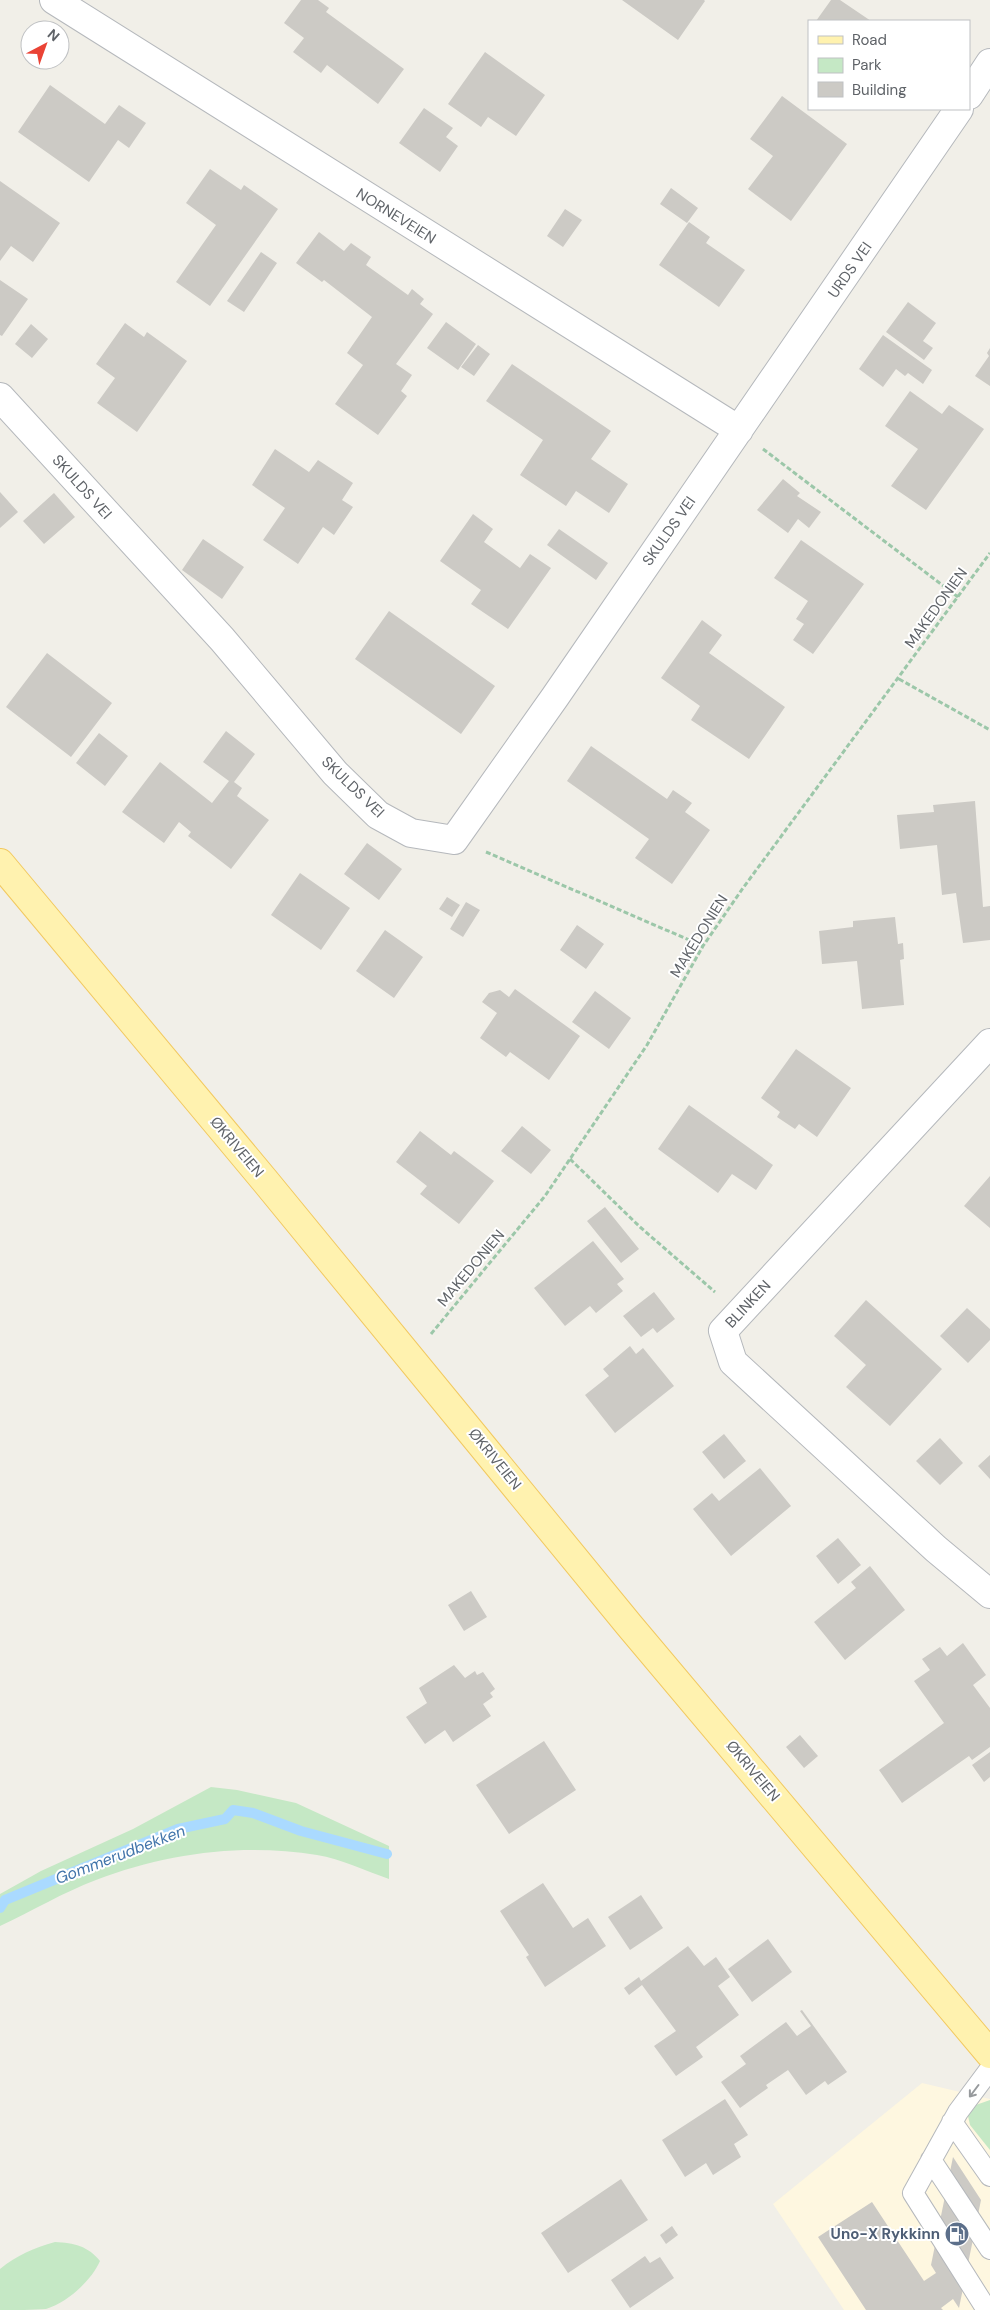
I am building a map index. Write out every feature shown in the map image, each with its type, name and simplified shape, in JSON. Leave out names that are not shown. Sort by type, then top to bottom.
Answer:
[{"type":"main road","name":"ØKRIVEIEN","points":[[0,863],[304,1227],[629,1625],[990,2054]]},
{"type":"street","name":"NORNEVEIEN","points":[[54,0],[738,430]]},
{"type":"street","points":[[970,93],[990,62]]},
{"type":"street","name":"URDS VEI","points":[[738,430],[959,110]]},
{"type":"street","name":"SKULDS VEI","points":[[0,397],[222,639],[335,773],[378,815],[410,833],[454,840],[555,697],[738,430]]},
{"type":"street","name":"BLINKEN","points":[[990,1043],[723,1331],[733,1362],[936,1549],[990,1594]]},
{"type":"lane","points":[[987,2310],[913,2193],[955,2117],[990,2069]]},
{"type":"lane","points":[[955,2117],[990,2176]]},
{"type":"lane","points":[[931,2160],[990,2249]]},
{"type":"lane","points":[[987,2310],[990,2299]]},
{"type":"path","points":[[738,430],[958,597]]},
{"type":"path","name":"MAKEDONIEN","points":[[431,1334],[545,1196],[647,1045],[703,946],[743,888],[990,553]]},
{"type":"path","points":[[898,679],[990,730]]},
{"type":"path","points":[[454,840],[520,865],[703,946]]},
{"type":"path","points":[[570,1159],[640,1227],[739,1314]]},
{"type":"shaded area","points":[[922,2083],[990,2099],[990,2310],[844,2310],[773,2204]]},
{"type":"green space","points":[[211,1787],[237,1790],[296,1803],[389,1846],[389,1879],[344,1862],[317,1855],[261,1850],[205,1853],[150,1863],[96,1880],[0,1926],[0,1894],[41,1871],[133,1829]]},
{"type":"green space","points":[[990,2100],[990,2150],[970,2125],[968,2116],[973,2106]]},
{"type":"green space","points":[[55,2242],[80,2246],[91,2252],[100,2261],[91,2276],[70,2296],[46,2309],[0,2310],[0,2269],[26,2253]]},
{"type":"building","points":[[301,0],[318,0],[329,8],[326,12],[404,69],[378,104],[327,65],[321,73],[293,52],[304,38],[284,23]]},
{"type":"building","points":[[622,0],[704,0],[705,1],[678,40]]},
{"type":"building","points":[[831,0],[840,0],[870,20],[817,20]]},
{"type":"building","points":[[485,52],[545,95],[516,136],[488,117],[481,127],[448,104]]},
{"type":"building","points":[[50,85],[105,124],[119,105],[146,123],[129,148],[118,140],[89,182],[18,132]]},
{"type":"building","points":[[782,96],[847,144],[791,221],[748,189],[773,156],[750,139]]},
{"type":"building","points":[[424,108],[453,128],[446,137],[458,146],[440,172],[399,143]]},
{"type":"building","points":[[210,169],[241,190],[244,185],[278,209],[210,306],[176,282],[216,225],[186,203]]},
{"type":"building","points":[[0,181],[60,223],[33,262],[11,246],[0,261]]},
{"type":"building","points":[[671,188],[698,208],[687,223],[660,204]]},
{"type":"building","points":[[565,209],[582,220],[563,247],[547,236]]},
{"type":"building","points":[[689,222],[710,237],[706,243],[745,270],[719,307],[659,265]]},
{"type":"building","points":[[319,232],[344,251],[351,243],[371,257],[366,265],[408,295],[412,289],[424,299],[420,304],[433,314],[396,364],[412,375],[401,391],[407,396],[378,435],[335,404],[363,365],[347,353],[372,317],[324,280],[322,282],[296,263]]},
{"type":"building","points":[[261,252],[277,263],[244,312],[227,301]]},
{"type":"building","points":[[0,280],[28,299],[2,336],[0,335]]},
{"type":"building","points":[[908,302],[936,323],[923,341],[933,348],[924,360],[886,332]]},
{"type":"building","points":[[446,322],[476,344],[458,370],[427,348]]},
{"type":"building","points":[[125,323],[144,337],[147,332],[187,361],[137,432],[97,403],[115,378],[96,364]]},
{"type":"building","points":[[31,324],[48,339],[32,358],[15,344]]},
{"type":"building","points":[[883,335],[932,370],[923,384],[908,373],[905,376],[896,369],[883,387],[859,369]]},
{"type":"building","points":[[478,345],[490,354],[474,376],[461,367]]},
{"type":"building","points":[[990,348],[990,386],[975,376],[989,356],[987,353]]},
{"type":"building","points":[[512,364],[611,431],[591,459],[628,484],[609,513],[576,491],[566,506],[520,475],[543,440],[486,401]]},
{"type":"building","points":[[910,391],[942,414],[949,405],[984,429],[926,510],[891,486],[918,449],[885,426]]},
{"type":"building","points":[[275,449],[309,472],[318,460],[353,483],[342,500],[353,507],[334,535],[323,527],[298,564],[263,540],[285,508],[252,485]]},
{"type":"building","points":[[783,479],[800,493],[797,496],[821,512],[809,528],[798,519],[788,533],[757,510]]},
{"type":"building","points":[[0,492],[18,512],[0,528]]},
{"type":"building","points":[[54,493],[75,517],[44,544],[23,521]]},
{"type":"building","points":[[473,514],[493,529],[484,542],[520,568],[530,554],[551,568],[508,629],[471,604],[481,590],[440,561]]},
{"type":"building","points":[[559,529],[608,563],[596,580],[547,545]]},
{"type":"building","points":[[203,539],[244,567],[222,599],[182,570]]},
{"type":"building","points":[[801,540],[864,584],[813,654],[793,640],[804,624],[796,619],[808,601],[774,578]]},
{"type":"building","points":[[389,611],[495,686],[461,734],[355,659]]},
{"type":"building","points":[[702,620],[722,635],[709,653],[785,707],[749,759],[691,720],[700,706],[661,678]]},
{"type":"building","points":[[47,653],[112,703],[71,757],[6,707]]},
{"type":"building","points":[[226,731],[255,754],[234,782],[242,788],[237,796],[269,820],[231,869],[188,836],[191,832],[179,822],[164,843],[122,812],[160,762],[212,803],[229,781],[203,762]]},
{"type":"building","points":[[99,733],[128,756],[105,786],[76,763]]},
{"type":"building","points":[[591,746],[667,799],[673,790],[692,803],[685,812],[710,830],[672,884],[635,858],[649,839],[567,781]]},
{"type":"building","points":[[975,801],[983,907],[990,906],[990,940],[963,943],[956,893],[942,895],[937,845],[900,849],[897,815],[934,812],[933,805]]},
{"type":"building","points":[[367,843],[402,869],[379,900],[344,874]]},
{"type":"building","points":[[300,873],[350,908],[321,950],[271,915]]},
{"type":"building","points":[[447,897],[460,905],[452,917],[439,909]]},
{"type":"building","points":[[466,902],[480,910],[463,937],[450,929]]},
{"type":"building","points":[[895,917],[898,944],[903,943],[904,959],[900,960],[904,1005],[862,1009],[857,961],[822,964],[819,931],[853,927],[853,921]]},
{"type":"building","points":[[577,925],[604,944],[586,969],[560,950]]},
{"type":"building","points":[[385,930],[423,957],[394,998],[356,971]]},
{"type":"building","points":[[515,989],[580,1036],[549,1080],[510,1052],[506,1057],[480,1038],[497,1013],[482,1002],[489,993],[500,990],[509,997]]},
{"type":"building","points":[[595,991],[631,1018],[609,1049],[572,1022]]},
{"type":"building","points":[[796,1049],[851,1088],[817,1137],[799,1124],[795,1129],[777,1117],[780,1112],[761,1098]]},
{"type":"building","points":[[689,1105],[773,1165],[756,1190],[732,1174],[718,1193],[658,1149]]},
{"type":"building","points":[[522,1126],[551,1150],[531,1174],[501,1151]]},
{"type":"building","points":[[420,1131],[451,1155],[454,1151],[494,1181],[459,1224],[420,1194],[427,1186],[396,1162]]},
{"type":"building","points":[[990,1176],[990,1228],[964,1206]]},
{"type":"building","points":[[605,1207],[639,1249],[621,1263],[587,1221]]},
{"type":"building","points":[[593,1241],[624,1279],[617,1284],[623,1291],[596,1313],[590,1306],[565,1326],[534,1288]]},
{"type":"building","points":[[654,1292],[675,1319],[657,1333],[653,1328],[641,1337],[623,1316]]},
{"type":"building","points":[[866,1300],[942,1369],[890,1426],[846,1387],[866,1365],[834,1336]]},
{"type":"building","points":[[967,1308],[990,1329],[990,1340],[968,1363],[940,1336]]},
{"type":"building","points":[[630,1346],[636,1354],[643,1348],[674,1386],[615,1433],[585,1395],[609,1376],[603,1369]]},
{"type":"building","points":[[724,1434],[746,1461],[724,1479],[702,1452]]},
{"type":"building","points":[[940,1438],[963,1463],[940,1485],[916,1461]]},
{"type":"building","points":[[990,1455],[990,1479],[978,1466]]},
{"type":"building","points":[[760,1468],[791,1506],[731,1556],[693,1509],[712,1493],[719,1501]]},
{"type":"building","points":[[838,1538],[861,1565],[838,1584],[816,1556]]},
{"type":"building","points":[[870,1566],[905,1610],[845,1660],[814,1622],[856,1588],[851,1582]]},
{"type":"building","points":[[471,1591],[487,1617],[464,1631],[448,1605]]},
{"type":"building","points":[[963,1643],[986,1675],[973,1685],[990,1708],[990,1747],[972,1760],[969,1756],[902,1803],[879,1770],[944,1723],[914,1681],[930,1670],[922,1659],[940,1647],[947,1656]]},
{"type":"building","points":[[454,1665],[465,1678],[475,1671],[477,1675],[483,1672],[495,1689],[490,1693],[493,1697],[483,1704],[491,1716],[453,1742],[445,1730],[425,1744],[406,1717],[427,1703],[419,1688]]},
{"type":"building","points":[[800,1735],[818,1756],[804,1768],[786,1747]]},
{"type":"building","points":[[544,1741],[576,1790],[509,1834],[476,1785]]},
{"type":"building","points":[[990,1752],[990,1777],[984,1782],[972,1765]]},
{"type":"building","points":[[543,1883],[573,1928],[588,1918],[606,1946],[545,1987],[526,1957],[529,1955],[500,1911]]},
{"type":"building","points":[[641,1895],[663,1928],[630,1950],[608,1917]]},
{"type":"building","points":[[768,1939],[792,1972],[752,2002],[728,1969]]},
{"type":"building","points":[[688,1946],[704,1966],[716,1957],[730,1977],[718,1986],[739,2015],[696,2047],[703,2057],[676,2076],[654,2046],[676,2031],[642,1985],[629,1995],[624,1988],[639,1977],[641,1981]]},
{"type":"building","points":[[802,2010],[847,2072],[828,2085],[825,2081],[806,2095],[788,2070],[766,2085],[768,2088],[740,2108],[721,2082],[746,2064],[740,2056],[786,2022],[797,2036],[811,2026],[800,2011]]},
{"type":"building","points":[[725,2099],[748,2135],[734,2144],[741,2157],[713,2175],[706,2163],[685,2177],[662,2140]]},
{"type":"building","points":[[953,2157],[981,2200],[959,2308],[953,2299],[941,2308],[943,2310],[866,2310],[818,2237],[872,2202],[924,2281],[936,2273],[931,2265]]},
{"type":"building","points":[[621,2179],[648,2220],[568,2273],[541,2233]]},
{"type":"building","points":[[672,2226],[678,2235],[666,2244],[660,2235]]},
{"type":"building","points":[[645,2256],[650,2263],[660,2257],[674,2278],[630,2308],[611,2280]]},
{"type":"waterway","name":"Gommerudbekken","points":[[0,1908],[5,1900],[178,1829],[225,1819],[233,1810],[253,1813],[301,1831],[387,1854]]},
{"type":"place","name":"Uno-X Rykkinn","points":[[957,2234]]}]
